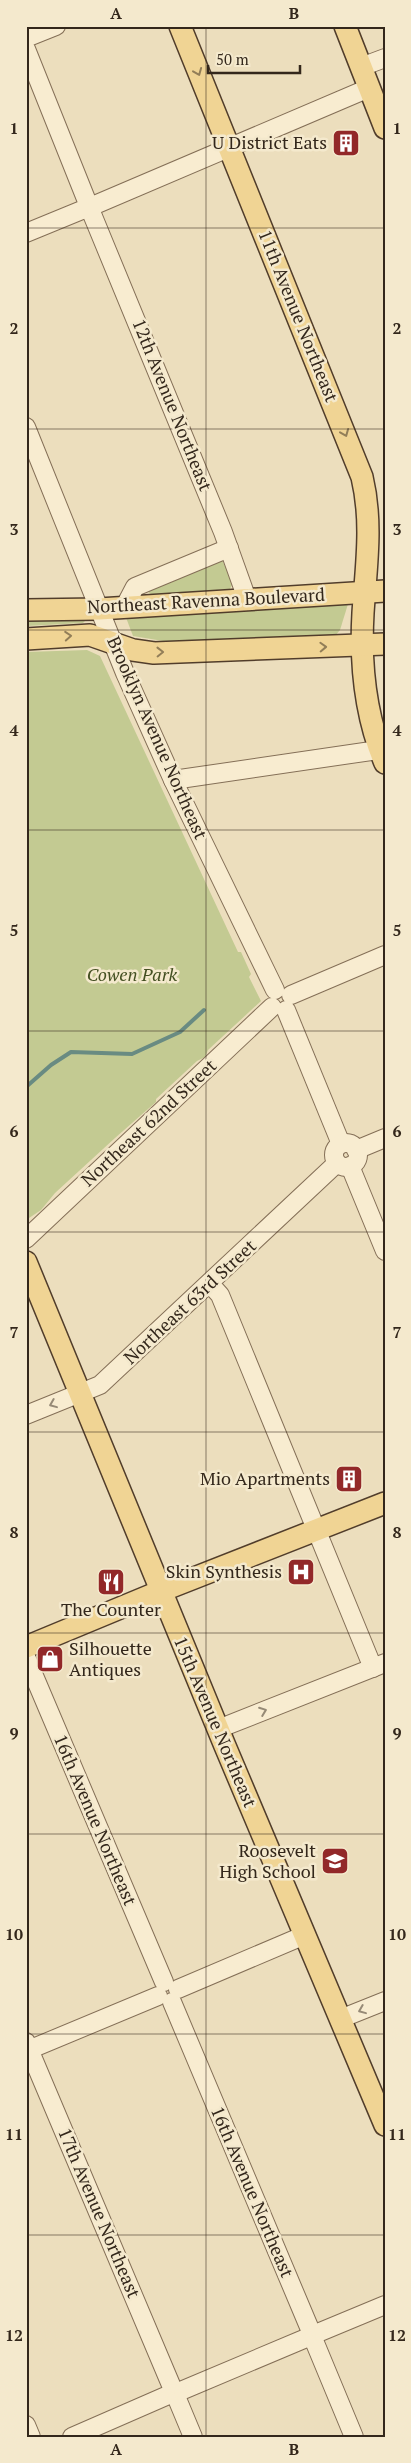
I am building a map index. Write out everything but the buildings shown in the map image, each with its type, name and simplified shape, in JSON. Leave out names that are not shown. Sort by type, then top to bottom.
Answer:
[{"type":"main road","name":"11th Avenue Northeast","points":[[180,26],[362,477],[366,495],[369,548],[375,592],[363,616],[363,645]]},
{"type":"main road","points":[[345,26],[385,128]]},
{"type":"main road","name":"Northeast Ravenna Boulevard","points":[[26,610],[99,609],[375,592]]},
{"type":"main road","name":"Northeast Ravenna Boulevard","points":[[26,639],[90,635],[133,650],[154,652],[385,644]]},
{"type":"main road","points":[[363,645],[365,693],[383,754]]},
{"type":"main road","name":"15th Avenue Northeast","points":[[26,1262],[218,1729],[385,2125]]},
{"type":"main road","points":[[26,1647],[161,1591],[385,1503]]},
{"type":"street","points":[[26,38],[56,26]]},
{"type":"street","name":"12th Avenue Northeast","points":[[26,49],[229,548],[247,599]]},
{"type":"street","points":[[361,67],[385,58]]},
{"type":"street","points":[[26,233],[229,149],[369,88]]},
{"type":"street","name":"Brooklyn Avenue Northeast","points":[[26,426],[113,644],[173,780],[281,1000],[385,1251]]},
{"type":"street","points":[[125,606],[135,587],[229,548]]},
{"type":"street","points":[[173,780],[383,754]]},
{"type":"street","name":"Northeast 62nd Street","points":[[26,1239],[281,1000],[385,955]]},
{"type":"street","name":"Northeast 63rd Street","points":[[26,1415],[100,1385],[346,1156],[385,1138]]},
{"type":"street","points":[[210,1284],[220,1295],[316,1530],[379,1666],[218,1729]]},
{"type":"street","name":"16th Avenue Northeast","points":[[26,1657],[354,2437]]},
{"type":"street","points":[[27,2048],[305,1935]]},
{"type":"street","points":[[340,2019],[385,2001]]},
{"type":"street","name":"17th Avenue Northeast","points":[[27,2048],[193,2437]]},
{"type":"street","points":[[72,2437],[385,2305]]},
{"type":"street","points":[[26,2425],[31,2437]]},
{"type":"green space","points":[[222,560],[233,583],[230,589],[153,595],[149,593],[149,590]]},
{"type":"green space","points":[[348,604],[340,630],[335,636],[175,643],[133,636],[125,615]]},
{"type":"green space","points":[[26,617],[87,619],[83,623],[26,626]]},
{"type":"green space","name":"Cowen Park","points":[[87,650],[100,656],[238,952],[241,952],[251,974],[249,977],[261,1001],[208,1050],[205,1057],[197,1061],[156,1099],[156,1102],[55,1193],[41,1210],[26,1220],[26,652]]},
{"type":"waterway","points":[[26,1087],[51,1065],[71,1052],[132,1054],[180,1032],[204,1010]]},
{"type":"place","name":"U District Eats","points":[[346,143]]},
{"type":"place","name":"Mio Apartments","points":[[349,1479]]},
{"type":"place","name":"Skin Synthesis","points":[[301,1572]]},
{"type":"place","name":"The Counter","points":[[111,1582]]},
{"type":"place","name":"Silhouette Antiques","points":[[50,1659]]},
{"type":"place","name":"Roosevelt High School","points":[[335,1861]]}]
